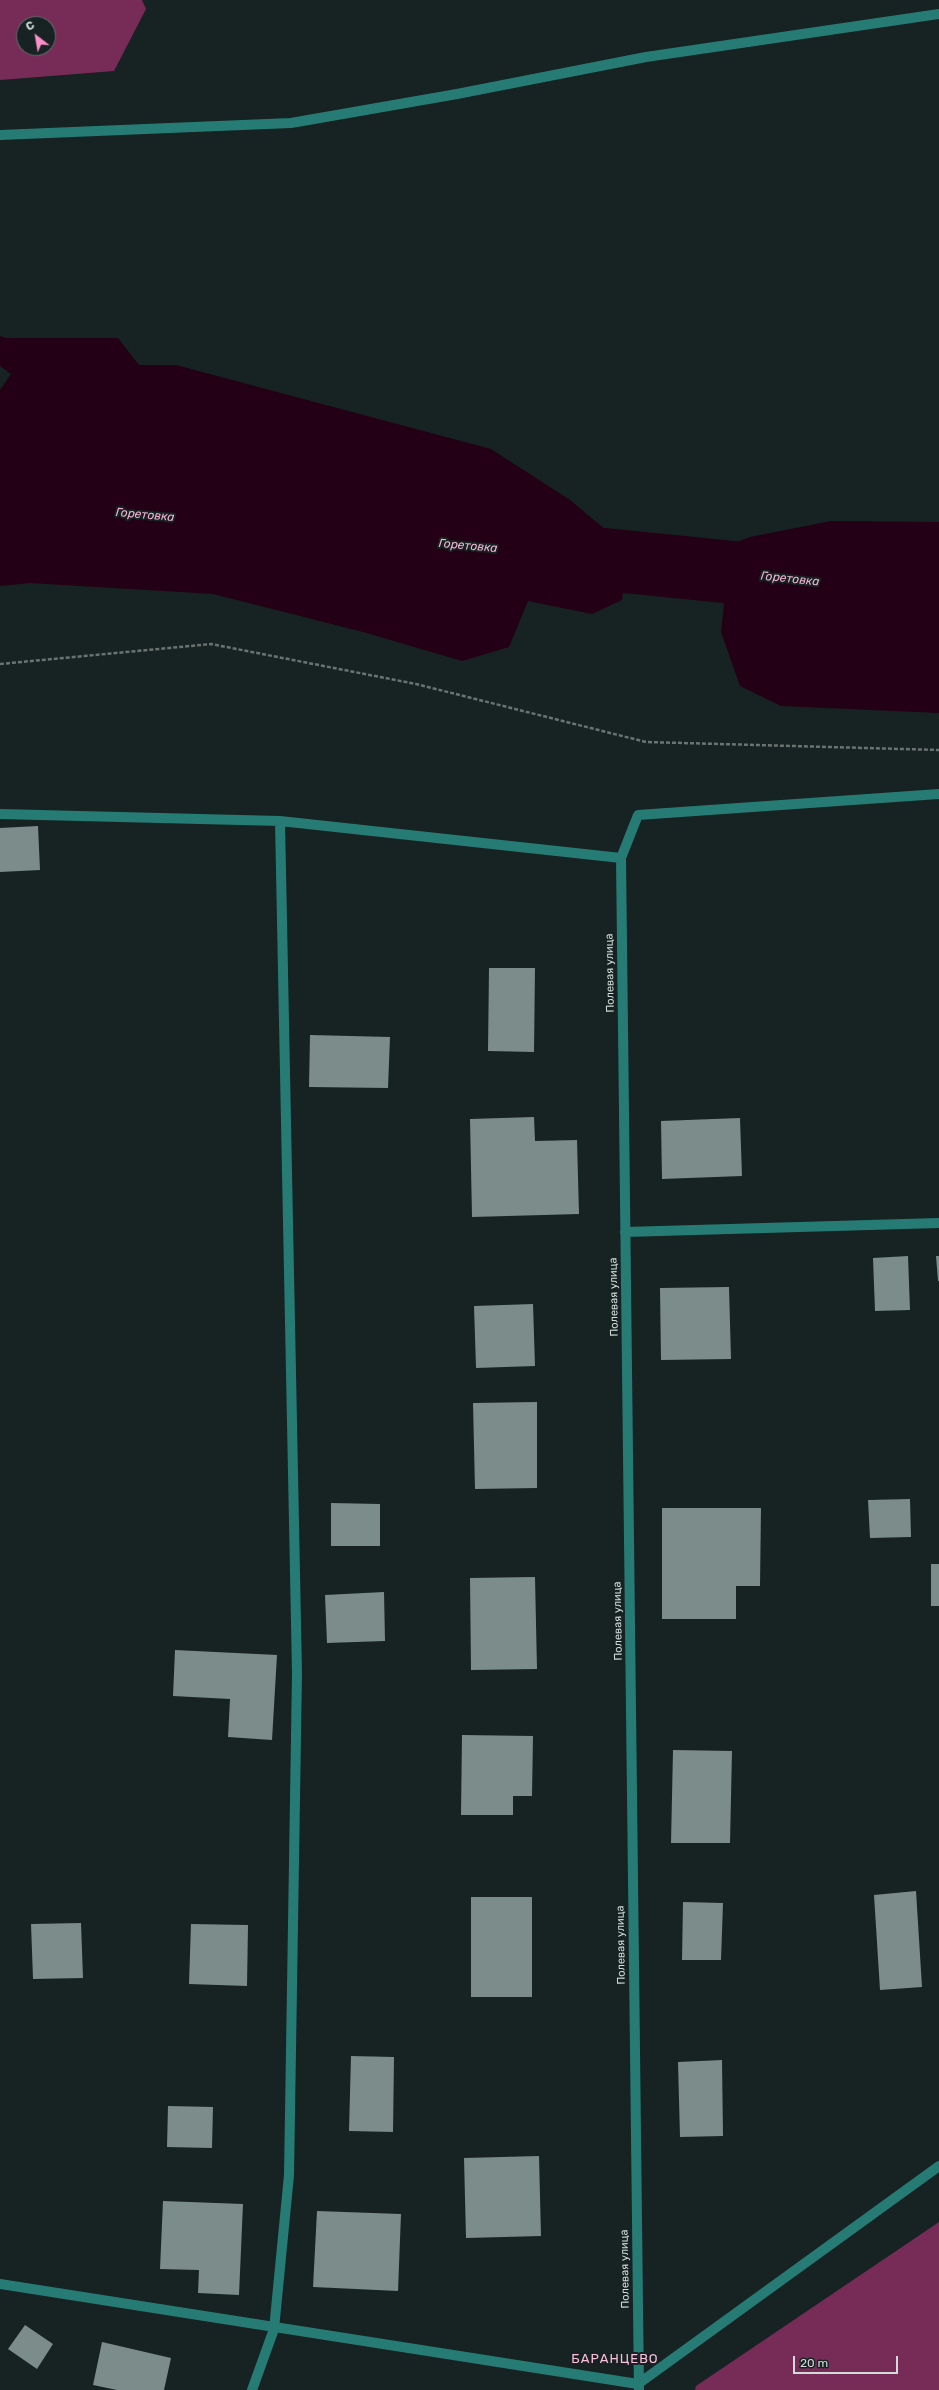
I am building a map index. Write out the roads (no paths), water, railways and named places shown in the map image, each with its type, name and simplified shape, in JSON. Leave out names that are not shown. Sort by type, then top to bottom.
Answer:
[{"type":"street","points":[[0,135],[291,123],[457,94],[646,57],[939,14]]},
{"type":"street","points":[[0,814],[280,821],[621,858],[638,815],[939,794]]},
{"type":"street","points":[[252,2390],[274,2329],[289,2175],[297,1674],[280,821]]},
{"type":"street","name":"Полевая улица","points":[[621,858],[638,2387]]},
{"type":"street","points":[[625,1232],[939,1223]]},
{"type":"street","points":[[0,2284],[638,2387],[939,2166]]},
{"type":"water","points":[[0,336],[6,338],[118,338],[139,365],[176,365],[491,449],[570,500],[624,545],[627,561],[622,600],[592,614],[528,601],[509,647],[462,661],[363,632],[213,594],[30,583],[0,586],[0,390],[11,374],[0,366]]},
{"type":"water","points":[[831,521],[939,522],[939,713],[781,706],[740,686],[721,632],[725,595],[704,585],[676,594],[656,588],[653,564],[660,547],[707,554],[750,537]]},
{"type":"waterway","name":"Горетовка","points":[[540,553],[739,573]]},
{"type":"district","name":"БАРАНЦЕВО","points":[[615,2359]]}]
